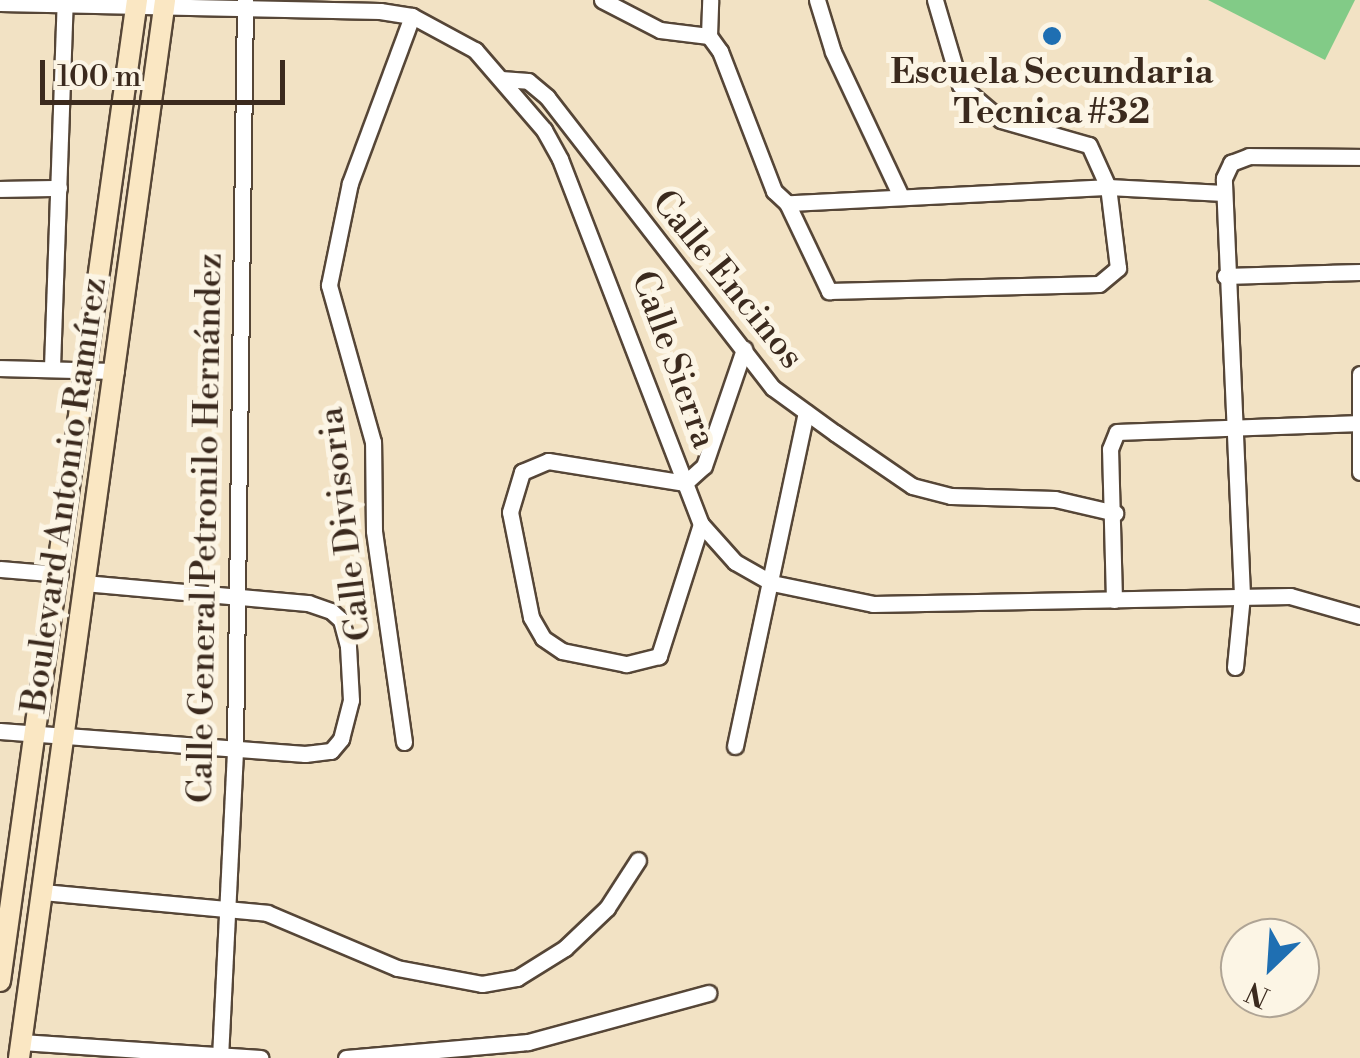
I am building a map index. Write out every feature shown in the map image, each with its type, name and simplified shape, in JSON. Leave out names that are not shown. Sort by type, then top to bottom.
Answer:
[{"type":"main road","name":"Boulevard Antonio Ramírez","points":[[0,981],[4,913],[38,732],[137,1]]},
{"type":"main road","name":"Boulevard Antonio Ramírez","points":[[20,1050],[165,2]]},
{"type":"street","points":[[602,0],[660,30],[709,36]]},
{"type":"street","points":[[710,0],[709,36],[774,191],[787,203],[834,293],[1099,284],[1118,268],[1108,187],[1089,146],[1001,120],[974,102],[960,85],[935,0]]},
{"type":"street","points":[[817,0],[833,52],[899,192]]},
{"type":"street","points":[[52,368],[65,2]]},
{"type":"street","name":"Calle Sierra","points":[[0,3],[245,3],[412,16],[475,50],[560,159],[701,524],[735,562],[772,583],[873,604],[1242,594],[1313,600],[1360,616]]},
{"type":"street","name":"Calle General Petronilo Hernández","points":[[221,1054],[224,906],[234,746],[245,3]]},
{"type":"street","name":"Calle Divisoria","points":[[404,742],[374,531],[373,442],[330,285],[350,184],[412,16]]},
{"type":"street","name":"Calle Encinos","points":[[501,79],[528,80],[547,97],[774,388],[806,412],[912,486],[951,496],[1055,499],[1115,512]]},
{"type":"street","points":[[1235,667],[1242,594],[1238,424],[1225,276],[1224,193],[1232,163],[1248,156],[1360,157]]},
{"type":"street","points":[[787,203],[899,192],[1108,187],[1224,193]]},
{"type":"street","points":[[0,189],[59,188]]},
{"type":"street","points":[[1225,276],[1360,272]]},
{"type":"street","points":[[701,524],[666,645],[659,656],[640,663],[562,651],[542,638],[531,617],[510,512],[516,483],[533,464],[548,461],[685,484],[704,466],[744,349]]},
{"type":"street","points":[[0,368],[116,371]]},
{"type":"street","points":[[1360,374],[1360,472]]},
{"type":"street","points":[[735,746],[806,412]]},
{"type":"street","points":[[1114,600],[1115,512],[1110,449],[1115,433],[1238,424],[1359,423]]},
{"type":"street","points":[[0,569],[60,574]]},
{"type":"street","points":[[0,731],[305,754],[336,746],[351,700],[341,620],[308,603],[86,583]]},
{"type":"street","points":[[42,892],[224,906],[292,922],[396,968],[438,980],[498,983],[529,973],[583,934],[638,860]]},
{"type":"street","points":[[346,1058],[528,1042],[708,993]]},
{"type":"street","points":[[20,1050],[260,1058]]},
{"type":"green space","points":[[1208,0],[1355,0],[1325,60]]},
{"type":"place","name":"Escuela Secundaria Tecnica #32","points":[[1052,36]]}]
